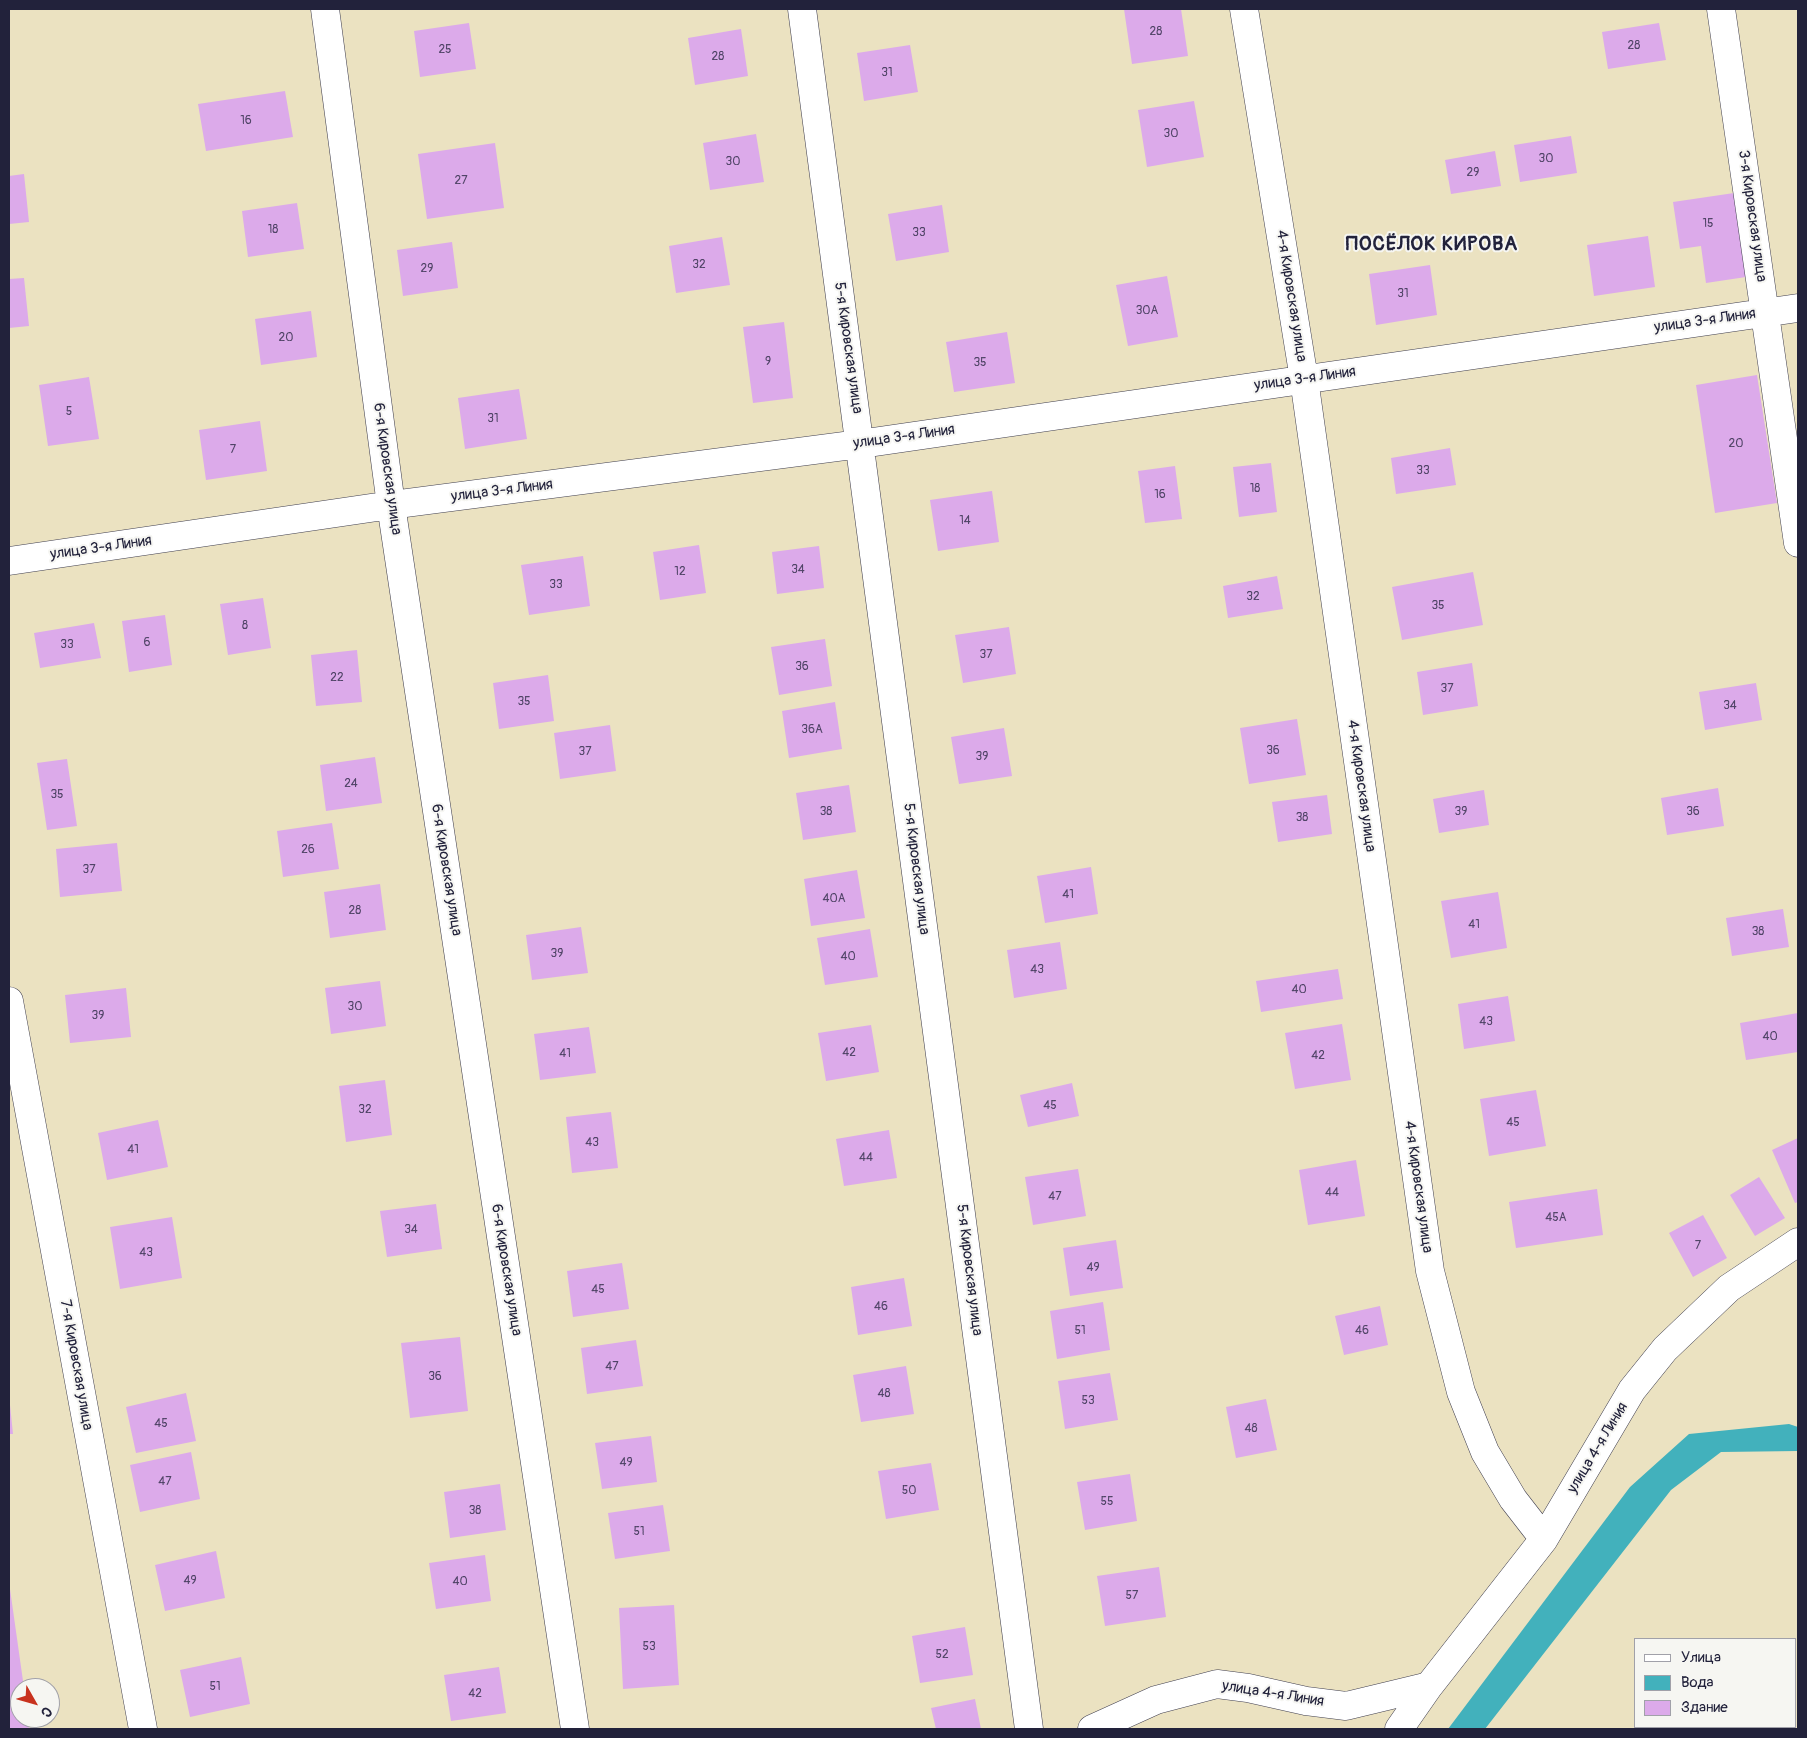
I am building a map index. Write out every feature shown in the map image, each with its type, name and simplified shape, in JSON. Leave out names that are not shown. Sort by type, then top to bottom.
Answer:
[{"type":"street","name":"6-я Кировская улица","points":[[325,9],[391,505],[575,1729]]},
{"type":"street","name":"5-я Кировская улица","points":[[802,9],[1029,1729]]},
{"type":"street","name":"4-я Кировская улица","points":[[1244,9],[1304,379],[1430,1271],[1461,1392],[1485,1452],[1513,1499],[1544,1539]]},
{"type":"street","name":"3-я Кировская улица","points":[[1721,9],[1798,543]]},
{"type":"street","name":"улица 3-я Линия","points":[[9,561],[391,505],[860,444],[1798,308]]},
{"type":"street","name":"7-я Кировская улица","points":[[9,1001],[143,1729]]},
{"type":"street","name":"улица 4-я Линия","points":[[1399,1729],[1429,1686],[1544,1539],[1632,1390],[1665,1349],[1729,1288],[1798,1242]]},
{"type":"street","name":"улица 4-я Линия","points":[[1092,1729],[1156,1700],[1216,1684],[1248,1688],[1306,1701],[1346,1706],[1429,1686]]},
{"type":"water","points":[[1789,1424],[1798,1427],[1798,1451],[1721,1452],[1671,1490],[1485,1729],[1448,1729],[1630,1487],[1689,1434]]},
{"type":"building","points":[[1124,9],[1181,9],[1188,56],[1132,64]]},
{"type":"building","points":[[469,23],[476,69],[420,77],[414,31]]},
{"type":"building","points":[[1659,23],[1666,60],[1608,69],[1602,32]]},
{"type":"building","points":[[741,29],[748,76],[695,85],[688,38]]},
{"type":"building","points":[[910,45],[918,92],[864,101],[857,53]]},
{"type":"building","points":[[285,91],[293,137],[206,151],[198,104]]},
{"type":"building","points":[[1194,101],[1204,157],[1147,167],[1138,110]]},
{"type":"building","points":[[756,134],[764,182],[710,190],[703,143]]},
{"type":"building","points":[[1571,136],[1577,173],[1520,182],[1514,145]]},
{"type":"building","points":[[495,143],[504,208],[427,219],[418,154]]},
{"type":"building","points":[[1495,151],[1501,186],[1451,194],[1445,160]]},
{"type":"building","points":[[24,174],[29,222],[9,224],[9,176]]},
{"type":"building","points":[[1734,193],[1746,277],[1706,283],[1701,246],[1680,249],[1673,202]]},
{"type":"building","points":[[297,203],[304,249],[248,257],[242,211]]},
{"type":"building","points":[[942,205],[949,252],[896,261],[888,214]]},
{"type":"building","points":[[1648,236],[1655,287],[1594,296],[1587,245]]},
{"type":"building","points":[[722,237],[730,285],[676,293],[669,246]]},
{"type":"building","points":[[452,242],[458,288],[403,296],[397,250]]},
{"type":"building","points":[[1430,265],[1437,315],[1376,325],[1369,274]]},
{"type":"building","points":[[1167,276],[1178,337],[1128,346],[1116,285]]},
{"type":"building","points":[[24,278],[29,326],[9,328],[9,279]]},
{"type":"building","points":[[311,311],[317,357],[261,365],[255,319]]},
{"type":"building","points":[[784,322],[793,398],[753,403],[743,327]]},
{"type":"building","points":[[1007,332],[1015,383],[954,392],[946,342]]},
{"type":"building","points":[[1757,375],[1777,503],[1715,513],[1696,385]]},
{"type":"building","points":[[89,377],[99,439],[48,446],[39,385]]},
{"type":"building","points":[[519,389],[527,439],[465,449],[458,398]]},
{"type":"building","points":[[260,421],[267,471],[206,480],[199,430]]},
{"type":"building","points":[[1450,448],[1456,485],[1396,494],[1391,458]]},
{"type":"building","points":[[1271,463],[1277,512],[1239,517],[1233,467]]},
{"type":"building","points":[[1175,466],[1182,519],[1145,523],[1138,471]]},
{"type":"building","points":[[992,491],[999,542],[938,551],[930,500]]},
{"type":"building","points":[[699,545],[706,593],[660,600],[653,552]]},
{"type":"building","points":[[819,546],[824,588],[777,594],[772,552]]},
{"type":"building","points":[[583,556],[590,606],[529,615],[521,565]]},
{"type":"building","points":[[1473,572],[1483,625],[1402,640],[1392,587]]},
{"type":"building","points":[[1277,576],[1283,609],[1228,618],[1223,586]]},
{"type":"building","points":[[263,598],[271,648],[228,655],[220,604]]},
{"type":"building","points":[[165,615],[172,665],[129,672],[122,621]]},
{"type":"building","points":[[94,623],[101,658],[40,668],[34,633]]},
{"type":"building","points":[[1009,627],[1016,674],[963,683],[955,635]]},
{"type":"building","points":[[825,639],[832,686],[779,695],[771,647]]},
{"type":"building","points":[[357,650],[362,702],[316,706],[311,655]]},
{"type":"building","points":[[1472,663],[1478,706],[1423,715],[1417,672]]},
{"type":"building","points":[[548,675],[554,721],[499,729],[493,683]]},
{"type":"building","points":[[1756,683],[1762,720],[1705,730],[1699,692]]},
{"type":"building","points":[[835,702],[842,749],[789,758],[782,711]]},
{"type":"building","points":[[1297,719],[1306,775],[1249,784],[1240,728]]},
{"type":"building","points":[[610,725],[616,771],[560,779],[554,733]]},
{"type":"building","points":[[1004,728],[1012,776],[959,784],[951,737]]},
{"type":"building","points":[[375,757],[382,803],[326,811],[320,765]]},
{"type":"building","points":[[67,759],[77,826],[47,830],[37,763]]},
{"type":"building","points":[[849,785],[856,832],[803,840],[796,793]]},
{"type":"building","points":[[1718,788],[1724,826],[1667,835],[1661,798]]},
{"type":"building","points":[[1484,790],[1489,825],[1439,833],[1433,799]]},
{"type":"building","points":[[1327,795],[1332,834],[1278,842],[1272,802]]},
{"type":"building","points":[[332,823],[339,869],[283,877],[277,831]]},
{"type":"building","points":[[117,843],[122,891],[60,897],[56,849]]},
{"type":"building","points":[[1091,867],[1098,914],[1045,923],[1037,876]]},
{"type":"building","points":[[857,870],[865,918],[811,926],[804,879]]},
{"type":"building","points":[[380,884],[386,930],[330,938],[324,892]]},
{"type":"building","points":[[1498,892],[1507,948],[1451,958],[1441,901]]},
{"type":"building","points":[[1783,909],[1789,947],[1732,956],[1726,918]]},
{"type":"building","points":[[581,927],[588,973],[532,980],[526,935]]},
{"type":"building","points":[[870,929],[878,977],[825,985],[817,938]]},
{"type":"building","points":[[1060,942],[1067,989],[1014,998],[1007,950]]},
{"type":"building","points":[[1338,969],[1343,999],[1261,1012],[1256,981]]},
{"type":"building","points":[[380,981],[386,1026],[331,1034],[325,988]]},
{"type":"building","points":[[126,988],[131,1037],[70,1043],[65,995]]},
{"type":"building","points":[[1508,996],[1515,1041],[1464,1049],[1458,1004]]},
{"type":"building","points":[[1798,1013],[1798,1052],[1746,1060],[1740,1023]]},
{"type":"building","points":[[1342,1024],[1351,1080],[1295,1089],[1285,1033]]},
{"type":"building","points":[[871,1025],[879,1072],[826,1081],[818,1033]]},
{"type":"building","points":[[589,1027],[596,1073],[540,1080],[534,1034]]},
{"type":"building","points":[[385,1080],[392,1135],[346,1142],[339,1086]]},
{"type":"building","points":[[1072,1083],[1079,1116],[1028,1127],[1020,1095]]},
{"type":"building","points":[[1536,1090],[1546,1146],[1489,1156],[1480,1099]]},
{"type":"building","points":[[611,1112],[618,1168],[572,1173],[566,1117]]},
{"type":"building","points":[[158,1120],[168,1167],[107,1180],[98,1133]]},
{"type":"building","points":[[889,1130],[897,1178],[844,1186],[836,1139]]},
{"type":"building","points":[[1798,1138],[1798,1202],[1795,1203],[1772,1150]]},
{"type":"building","points":[[1356,1160],[1365,1216],[1308,1225],[1299,1170]]},
{"type":"building","points":[[1078,1169],[1086,1216],[1033,1225],[1025,1177]]},
{"type":"building","points":[[1759,1177],[1785,1218],[1755,1236],[1730,1195]]},
{"type":"building","points":[[1597,1189],[1603,1235],[1516,1248],[1509,1202]]},
{"type":"building","points":[[436,1204],[442,1249],[387,1257],[380,1211]]},
{"type":"building","points":[[1703,1215],[1727,1258],[1693,1277],[1669,1233]]},
{"type":"building","points":[[172,1217],[182,1278],[120,1289],[110,1227]]},
{"type":"building","points":[[1116,1240],[1123,1288],[1070,1296],[1063,1248]]},
{"type":"building","points":[[622,1263],[629,1309],[573,1317],[567,1271]]},
{"type":"building","points":[[904,1278],[912,1326],[858,1335],[851,1287]]},
{"type":"building","points":[[1103,1302],[1110,1350],[1057,1359],[1050,1311]]},
{"type":"building","points":[[1380,1306],[1388,1345],[1344,1355],[1335,1316]]},
{"type":"building","points":[[460,1337],[468,1411],[410,1418],[401,1343]]},
{"type":"building","points":[[636,1340],[643,1386],[587,1394],[581,1348]]},
{"type":"building","points":[[906,1366],[914,1414],[861,1422],[853,1375]]},
{"type":"building","points":[[1110,1373],[1118,1420],[1065,1429],[1058,1381]]},
{"type":"building","points":[[186,1393],[196,1441],[136,1453],[126,1407]]},
{"type":"building","points":[[1266,1399],[1277,1450],[1236,1458],[1226,1407]]},
{"type":"building","points":[[10,1405],[13,1434],[9,1434]]},
{"type":"building","points":[[651,1436],[657,1482],[602,1489],[595,1443]]},
{"type":"building","points":[[191,1452],[200,1499],[140,1512],[130,1465]]},
{"type":"building","points":[[931,1463],[939,1510],[886,1519],[878,1471]]},
{"type":"building","points":[[1130,1474],[1137,1521],[1085,1530],[1077,1482]]},
{"type":"building","points":[[500,1484],[506,1530],[450,1538],[444,1492]]},
{"type":"building","points":[[663,1505],[670,1551],[615,1559],[608,1513]]},
{"type":"building","points":[[216,1551],[225,1598],[165,1611],[155,1565]]},
{"type":"building","points":[[485,1555],[491,1601],[436,1609],[429,1563]]},
{"type":"building","points":[[1159,1567],[1166,1617],[1105,1626],[1097,1576]]},
{"type":"building","points":[[9,1582],[23,1678],[10,1678],[10,1728],[29,1729],[9,1729]]},
{"type":"building","points":[[674,1605],[679,1685],[623,1689],[619,1608]]},
{"type":"building","points":[[965,1627],[973,1675],[920,1683],[912,1636]]},
{"type":"building","points":[[241,1657],[250,1704],[190,1717],[180,1670]]},
{"type":"building","points":[[499,1667],[506,1713],[451,1721],[444,1675]]},
{"type":"building","points":[[975,1699],[981,1729],[936,1729],[931,1708]]},
{"type":"building","points":[[1711,1728],[1712,1729],[1664,1729]]},
{"type":"district","name":"ПОСЁЛОК КИРОВА","points":[[1432,245]]}]
